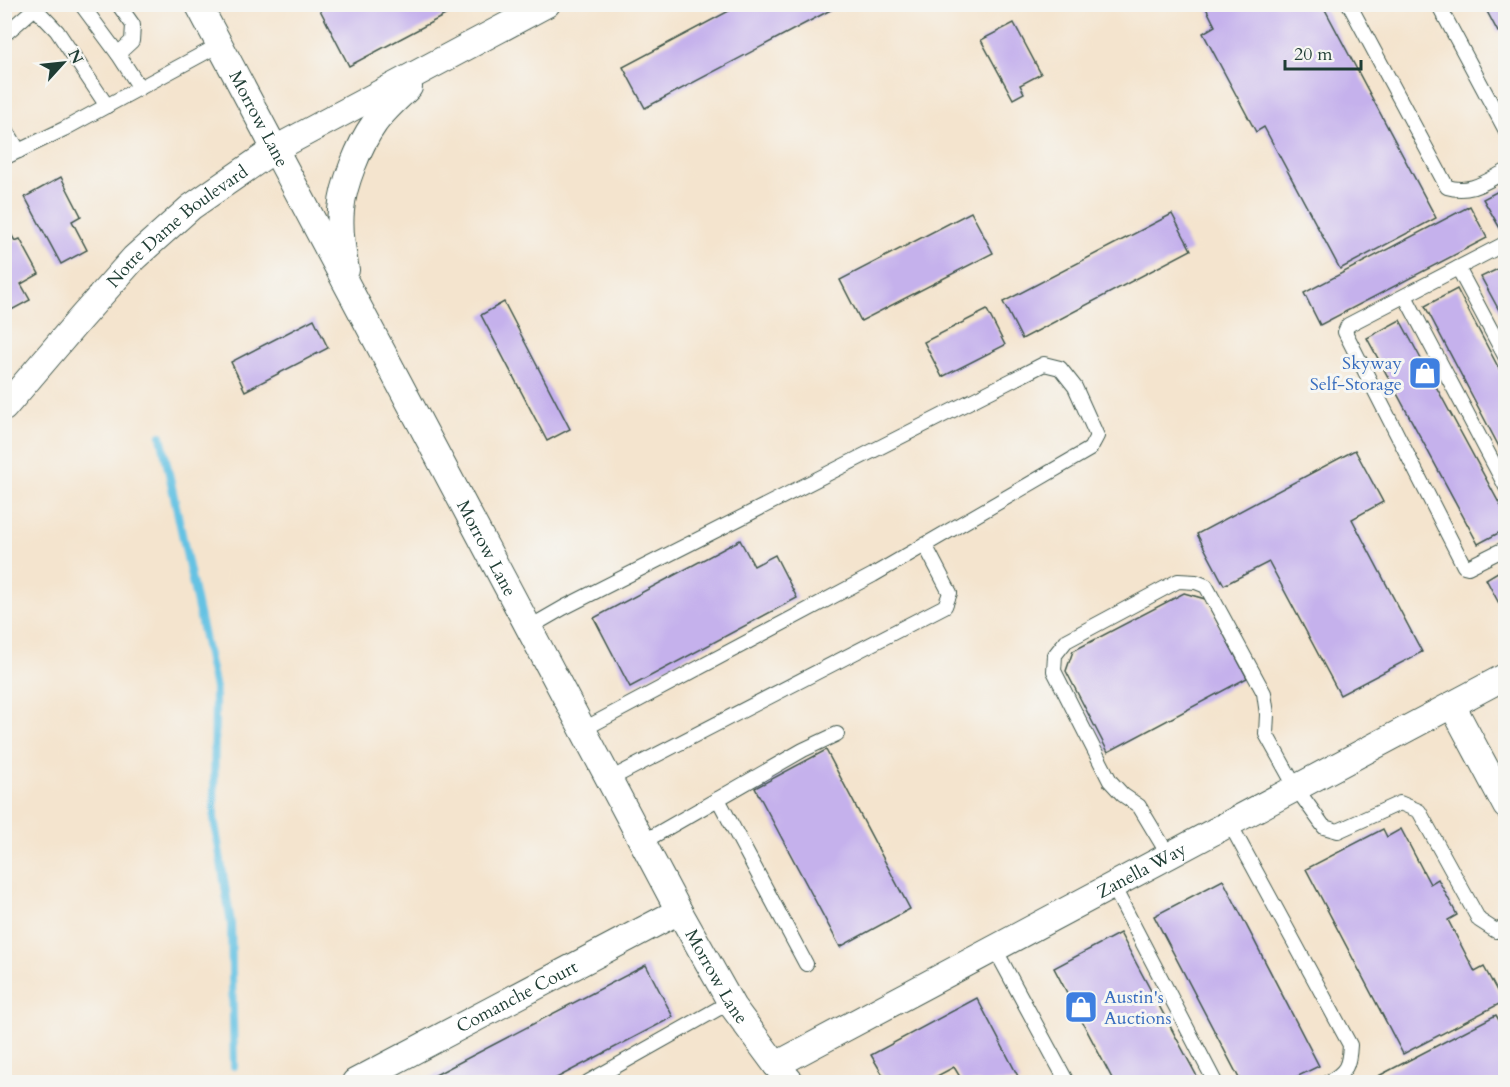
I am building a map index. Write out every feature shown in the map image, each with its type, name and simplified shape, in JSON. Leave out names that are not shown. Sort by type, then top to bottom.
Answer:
[{"type":"street","name":"Morrow Lane","points":[[198,4],[680,911],[730,1002],[783,1074]]},
{"type":"street","name":"Notre Dame Boulevard","points":[[4,408],[134,258],[191,207],[274,149],[547,4]]},
{"type":"street","points":[[349,288],[340,238],[341,208],[348,180],[374,124],[429,68]]},
{"type":"street","name":"Zanella Way","points":[[783,1074],[995,949],[1506,676]]},
{"type":"street","points":[[1452,705],[1506,806]]},
{"type":"street","name":"Comanche Court","points":[[355,1083],[680,911]]},
{"type":"lane","points":[[81,4],[140,88]]},
{"type":"lane","points":[[118,4],[133,25],[132,41],[118,54]]},
{"type":"lane","points":[[1349,4],[1447,187],[1460,191],[1472,188],[1506,171]]},
{"type":"lane","points":[[1438,4],[1506,131]]},
{"type":"lane","points":[[4,35],[33,6],[57,31],[107,106]]},
{"type":"lane","points":[[4,158],[107,106],[219,45]]},
{"type":"lane","points":[[4,126],[19,151]]},
{"type":"lane","points":[[1506,243],[1345,328],[1345,335],[1464,566],[1468,567],[1506,548]]},
{"type":"lane","points":[[1458,267],[1506,358]]},
{"type":"lane","points":[[1405,296],[1506,487]]},
{"type":"lane","points":[[530,627],[1044,364],[1060,368],[1075,387],[1097,436],[1090,449],[873,575],[584,729]]},
{"type":"lane","points":[[610,779],[945,606],[950,593],[925,545]]},
{"type":"lane","points":[[1169,856],[1139,806],[1123,795],[1110,781],[1054,671],[1055,655],[1066,640],[1178,581],[1196,582],[1206,586],[1264,693],[1267,714],[1266,734],[1296,789],[1323,828],[1338,831],[1400,803],[1419,811],[1479,920],[1496,931],[1506,926]]},
{"type":"lane","points":[[643,842],[803,750],[837,734]]},
{"type":"lane","points":[[718,799],[806,964]]},
{"type":"lane","points":[[1230,824],[1350,1045],[1349,1065],[1338,1077],[1328,1083]]},
{"type":"lane","points":[[1113,886],[1215,1083]]},
{"type":"lane","points":[[995,949],[1067,1083]]},
{"type":"lane","points":[[588,1083],[730,1002]]},
{"type":"building","points":[[317,4],[466,4],[349,66]]},
{"type":"building","points":[[742,4],[842,4],[645,108],[623,67]]},
{"type":"building","points":[[1204,4],[1322,4],[1436,218],[1340,269],[1264,127],[1256,132],[1203,33],[1215,26]]},
{"type":"building","points":[[1483,4],[1506,4],[1506,28],[1498,32]]},
{"type":"building","points":[[1014,23],[1041,74],[1020,85],[1024,93],[1013,99],[981,40]]},
{"type":"building","points":[[61,177],[81,216],[72,221],[87,250],[61,264],[25,197]]},
{"type":"building","points":[[1506,187],[1506,228],[1501,230],[1483,199]]},
{"type":"building","points":[[1470,206],[1487,238],[1320,325],[1304,293]]},
{"type":"building","points":[[971,212],[993,253],[861,321],[840,280]]},
{"type":"building","points":[[1172,214],[1191,250],[1022,339],[1003,302]]},
{"type":"building","points":[[4,222],[15,241],[20,239],[39,274],[21,284],[30,300],[4,314]]},
{"type":"building","points":[[1504,266],[1506,269],[1506,323],[1481,277]]},
{"type":"building","points":[[1457,289],[1506,382],[1506,460],[1425,306]]},
{"type":"building","points":[[504,302],[570,429],[547,441],[481,315]]},
{"type":"building","points":[[987,310],[1005,345],[942,377],[924,342]]},
{"type":"building","points":[[314,319],[328,348],[245,391],[231,362]]},
{"type":"building","points":[[1400,320],[1506,516],[1506,529],[1478,544],[1367,338]]},
{"type":"building","points":[[1355,450],[1383,502],[1352,519],[1422,652],[1340,695],[1269,562],[1224,585],[1197,534]]},
{"type":"building","points":[[740,540],[754,566],[775,555],[797,598],[630,687],[594,618]]},
{"type":"building","points":[[1506,567],[1506,608],[1502,609],[1486,579]]},
{"type":"building","points":[[1184,593],[1205,599],[1247,678],[1108,752],[1066,671],[1073,651]]},
{"type":"building","points":[[826,750],[910,909],[840,947],[755,788]]},
{"type":"building","points":[[1383,829],[1387,837],[1401,829],[1430,884],[1438,879],[1457,915],[1448,920],[1475,972],[1484,967],[1503,1002],[1403,1054],[1306,869]]},
{"type":"building","points":[[1223,880],[1319,1066],[1286,1082],[1241,1082],[1154,916]]},
{"type":"building","points":[[1120,933],[1200,1082],[1114,1082],[1054,968]]},
{"type":"building","points":[[646,965],[673,1017],[549,1082],[422,1082]]},
{"type":"building","points":[[977,998],[1021,1082],[963,1082],[954,1067],[926,1082],[887,1082],[871,1055]]},
{"type":"building","points":[[1496,1015],[1506,1032],[1506,1082],[1367,1082]]},
{"type":"waterway","points":[[161,436],[215,688],[214,818],[231,924],[234,1066]]},
{"type":"place","name":"Skyway Self-Storage","points":[[1425,373]]},
{"type":"place","name":"Austin's Auctions","points":[[1081,1007]]}]
